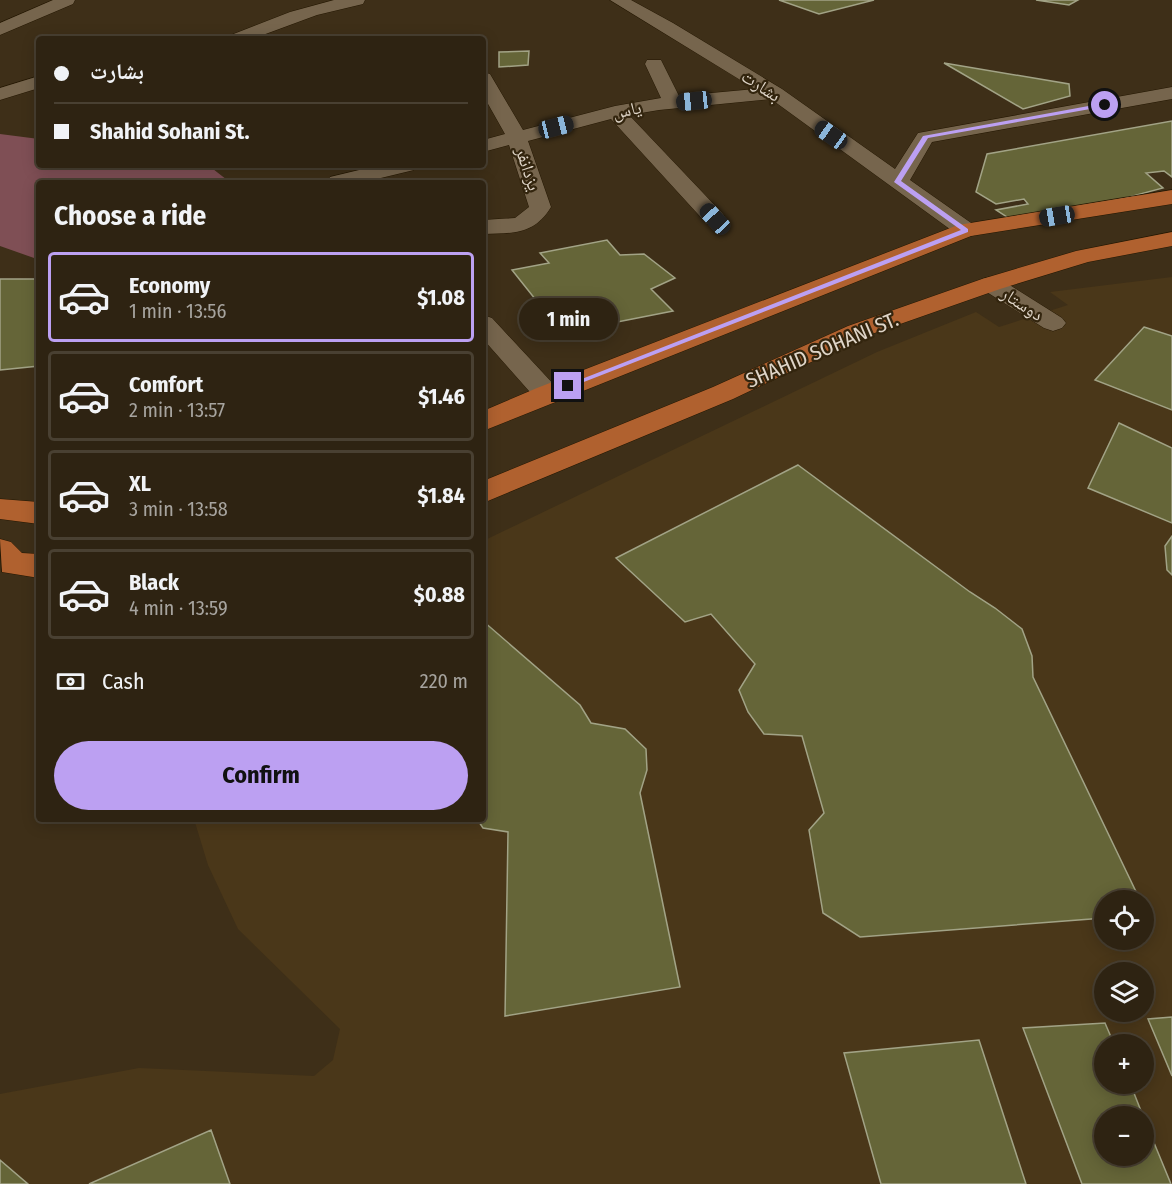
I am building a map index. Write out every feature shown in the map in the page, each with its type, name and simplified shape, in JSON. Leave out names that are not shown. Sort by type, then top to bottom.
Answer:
[{"type":"main road","points":[[486,421],[547,394],[966,230],[1172,197]]},
{"type":"main road","name":"SHAHID SOHANI ST.","points":[[486,492],[723,393],[857,331],[991,284],[1084,256],[1172,239]]},
{"type":"main road","points":[[0,509],[36,513]]},
{"type":"main road","points":[[0,550],[13,564],[36,566]]},
{"type":"street","points":[[0,30],[67,0]]},
{"type":"street","points":[[244,36],[282,20],[357,0]]},
{"type":"street","name":"بشارت","points":[[618,0],[668,27],[775,93],[966,230]]},
{"type":"street","points":[[654,64],[674,103]]},
{"type":"street","points":[[0,94],[36,83]]},
{"type":"street","name":"یزدانفر","points":[[486,83],[517,137],[540,207],[535,218],[520,225],[486,226]]},
{"type":"street","name":"یاس","points":[[486,145],[615,112],[674,103],[775,93]]},
{"type":"street","points":[[898,182],[926,137],[1172,93]]},
{"type":"street","points":[[615,112],[715,219]]},
{"type":"street","points":[[346,180],[394,168]]},
{"type":"street","name":"دوستار","points":[[991,284],[1053,323]]},
{"type":"street","points":[[486,326],[547,394]]},
{"type":"shaded area","points":[[0,134],[36,139],[36,168],[208,168],[213,169],[227,180],[36,180],[36,258],[0,246]]},
{"type":"shaded area","points":[[1172,277],[1172,1184],[0,1184],[0,1094],[139,1068],[314,1076],[333,1060],[340,1029],[238,929],[208,865],[195,822],[486,822],[486,540],[877,352],[976,312],[999,327],[1068,305],[1050,292]]},
{"type":"building","points":[[779,0],[874,0],[819,14]]},
{"type":"building","points":[[1036,0],[1078,0],[1069,5]]},
{"type":"building","points":[[529,51],[528,65],[499,67],[499,52]]},
{"type":"building","points":[[944,63],[1069,84],[1070,96],[1023,109]]},
{"type":"building","points":[[1172,121],[1172,177],[1164,171],[1146,173],[1163,188],[1021,226],[996,210],[1028,204],[1024,199],[996,204],[976,192],[987,154]]},
{"type":"building","points":[[607,240],[620,255],[644,254],[675,278],[651,289],[673,311],[607,324],[555,324],[512,270],[549,263],[540,253]]},
{"type":"building","points":[[0,279],[36,279],[36,366],[0,370]]},
{"type":"building","points":[[1144,327],[1172,336],[1172,410],[1095,380]]},
{"type":"building","points":[[1119,423],[1172,448],[1172,523],[1088,488]]},
{"type":"building","points":[[798,465],[1022,629],[1032,656],[1033,677],[1135,890],[1094,890],[1094,919],[860,937],[823,913],[809,830],[824,813],[802,736],[764,734],[748,712],[739,690],[755,664],[711,614],[685,622],[616,558]]},
{"type":"building","points":[[1172,536],[1172,575],[1167,570],[1165,546]]},
{"type":"building","points":[[486,624],[580,705],[591,723],[625,729],[646,749],[647,770],[640,793],[680,987],[505,1016],[508,832],[483,828],[479,822],[486,822]]},
{"type":"building","points":[[1172,1017],[1172,1076],[1149,1022],[1154,1022],[1154,1018]]},
{"type":"building","points":[[1105,1023],[1110,1034],[1094,1034],[1094,1094],[1134,1094],[1139,1106],[1094,1106],[1094,1166],[1154,1166],[1154,1142],[1171,1184],[1082,1184],[1023,1028]]},
{"type":"building","points":[[979,1040],[1026,1184],[881,1184],[844,1053]]},
{"type":"building","points":[[211,1130],[230,1184],[89,1184]]},
{"type":"building","points":[[0,1160],[28,1184],[0,1184]]},
{"type":"route","points":[[568,386],[966,230],[898,182],[926,137],[1105,105]]}]
